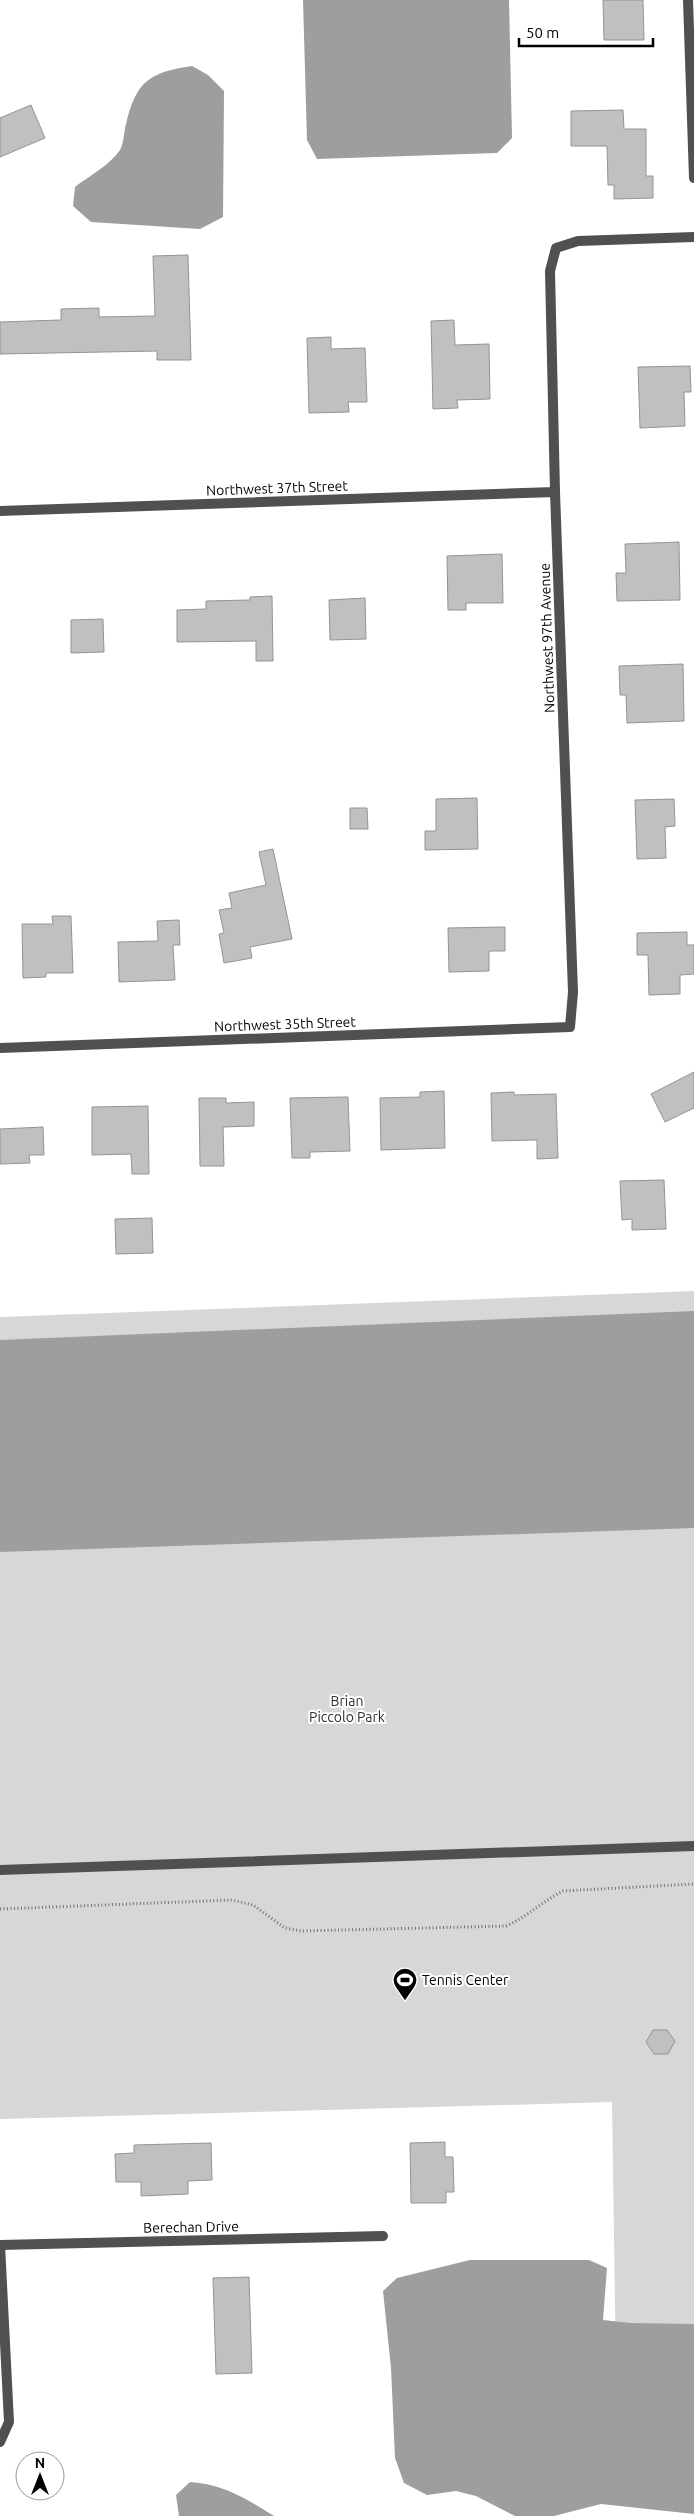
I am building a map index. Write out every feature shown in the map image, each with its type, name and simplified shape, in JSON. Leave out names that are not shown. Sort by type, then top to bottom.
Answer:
[{"type":"street","points":[[688,0],[694,178]]},
{"type":"street","name":"Northwest 97th Avenue","points":[[570,1027],[572,992],[555,492],[550,272],[556,248],[578,241],[694,237]]},
{"type":"street","name":"Northwest 37th Street","points":[[0,511],[555,492]]},
{"type":"street","name":"Northwest 35th Street","points":[[0,1048],[570,1027]]},
{"type":"street","points":[[0,1870],[694,1846]]},
{"type":"street","name":"Berechan Drive","points":[[0,2245],[383,2236]]},
{"type":"street","points":[[0,2245],[9,2422],[0,2442]]},
{"type":"path","points":[[0,1908],[232,1900],[253,1905],[285,1928],[301,1931],[506,1926],[522,1919],[547,1899],[563,1891],[694,1884]]},
{"type":"green space","name":"Brian Piccolo Park","points":[[694,1291],[694,2368],[616,2371],[612,2102],[0,2119],[0,1317]]},
{"type":"shaded area","points":[[303,0],[509,0],[512,138],[497,153],[317,159],[307,140]]},
{"type":"shaded area","points":[[192,66],[208,75],[224,91],[223,217],[200,229],[91,222],[73,206],[75,187],[105,165],[120,150],[130,109],[140,88],[155,76],[178,68]]},
{"type":"shaded area","points":[[694,1311],[694,1528],[0,1552],[0,1340]]},
{"type":"shaded area","points":[[470,2260],[589,2260],[607,2268],[603,2320],[630,2323],[694,2324],[694,2514],[601,2504],[554,2516],[515,2516],[476,2496],[456,2491],[427,2495],[404,2483],[395,2458],[391,2368],[383,2291],[397,2278]]},
{"type":"shaded area","points":[[190,2482],[202,2483],[234,2493],[274,2516],[179,2516],[176,2495]]},
{"type":"building","points":[[603,0],[643,0],[644,40],[604,40]]},
{"type":"building","points":[[31,105],[45,138],[0,157],[0,118]]},
{"type":"building","points":[[623,110],[624,129],[646,129],[646,176],[653,176],[653,198],[614,199],[614,185],[608,185],[607,146],[571,146],[571,111]]},
{"type":"building","points":[[188,255],[191,360],[157,360],[157,351],[0,354],[0,322],[61,320],[61,309],[99,308],[99,317],[155,316],[153,256]]},
{"type":"building","points":[[454,320],[455,345],[489,344],[490,399],[457,400],[458,408],[433,409],[431,321]]},
{"type":"building","points":[[331,337],[331,349],[365,348],[367,402],[348,402],[349,412],[309,413],[307,338]]},
{"type":"building","points":[[690,366],[691,392],[684,392],[685,426],[640,428],[638,367]]},
{"type":"building","points":[[679,542],[680,600],[617,601],[616,573],[626,573],[625,544]]},
{"type":"building","points":[[502,554],[503,603],[466,603],[466,610],[448,610],[447,556]]},
{"type":"building","points":[[272,596],[273,661],[256,661],[256,641],[177,642],[177,610],[206,609],[206,601],[250,600],[250,597]]},
{"type":"building","points":[[365,598],[366,639],[330,640],[329,600]]},
{"type":"building","points":[[103,619],[104,652],[71,653],[71,620]]},
{"type":"building","points":[[683,664],[684,721],[627,723],[626,695],[620,695],[619,666]]},
{"type":"building","points":[[477,798],[478,849],[425,850],[425,831],[436,831],[436,799]]},
{"type":"building","points":[[674,799],[675,826],[665,827],[666,858],[637,859],[635,800]]},
{"type":"building","points":[[350,808],[367,808],[368,829],[350,829]]},
{"type":"building","points":[[273,849],[292,939],[250,947],[252,958],[224,963],[219,934],[224,933],[219,910],[232,908],[229,893],[266,885],[259,852]]},
{"type":"building","points":[[52,916],[71,916],[73,973],[46,973],[46,977],[23,978],[22,924],[53,924]]},
{"type":"building","points":[[179,920],[180,945],[173,945],[175,980],[119,982],[118,942],[158,941],[157,921]]},
{"type":"building","points":[[505,927],[505,951],[489,951],[489,971],[449,972],[448,928]]},
{"type":"building","points":[[687,932],[687,945],[694,945],[694,974],[680,975],[680,994],[649,995],[648,955],[637,955],[637,933]]},
{"type":"building","points":[[694,1072],[694,1108],[665,1122],[651,1094]]},
{"type":"building","points":[[444,1091],[445,1148],[381,1150],[380,1098],[420,1097],[420,1092]]},
{"type":"building","points":[[514,1092],[514,1095],[556,1094],[558,1158],[537,1159],[537,1140],[492,1141],[491,1093]]},
{"type":"building","points":[[348,1097],[350,1151],[310,1152],[310,1158],[292,1158],[290,1098]]},
{"type":"building","points":[[199,1098],[226,1098],[226,1103],[254,1102],[254,1126],[223,1127],[224,1166],[200,1166]]},
{"type":"building","points":[[148,1106],[149,1174],[132,1174],[131,1154],[92,1155],[92,1107]]},
{"type":"building","points":[[43,1127],[44,1155],[29,1155],[30,1163],[0,1164],[0,1129]]},
{"type":"building","points":[[664,1180],[666,1229],[632,1230],[632,1219],[622,1220],[620,1181]]},
{"type":"building","points":[[152,1218],[153,1253],[116,1254],[115,1219]]},
{"type":"building","points":[[653,2030],[667,2030],[675,2041],[668,2054],[654,2054],[646,2042]]},
{"type":"building","points":[[445,2142],[445,2157],[453,2157],[454,2192],[446,2192],[446,2203],[411,2203],[410,2143]]},
{"type":"building","points":[[211,2143],[212,2180],[188,2181],[188,2194],[141,2196],[141,2182],[116,2182],[115,2154],[134,2153],[134,2145]]},
{"type":"building","points":[[249,2277],[252,2373],[216,2374],[213,2278]]},
{"type":"place","name":"Tennis Center","points":[[405,2001]]}]
